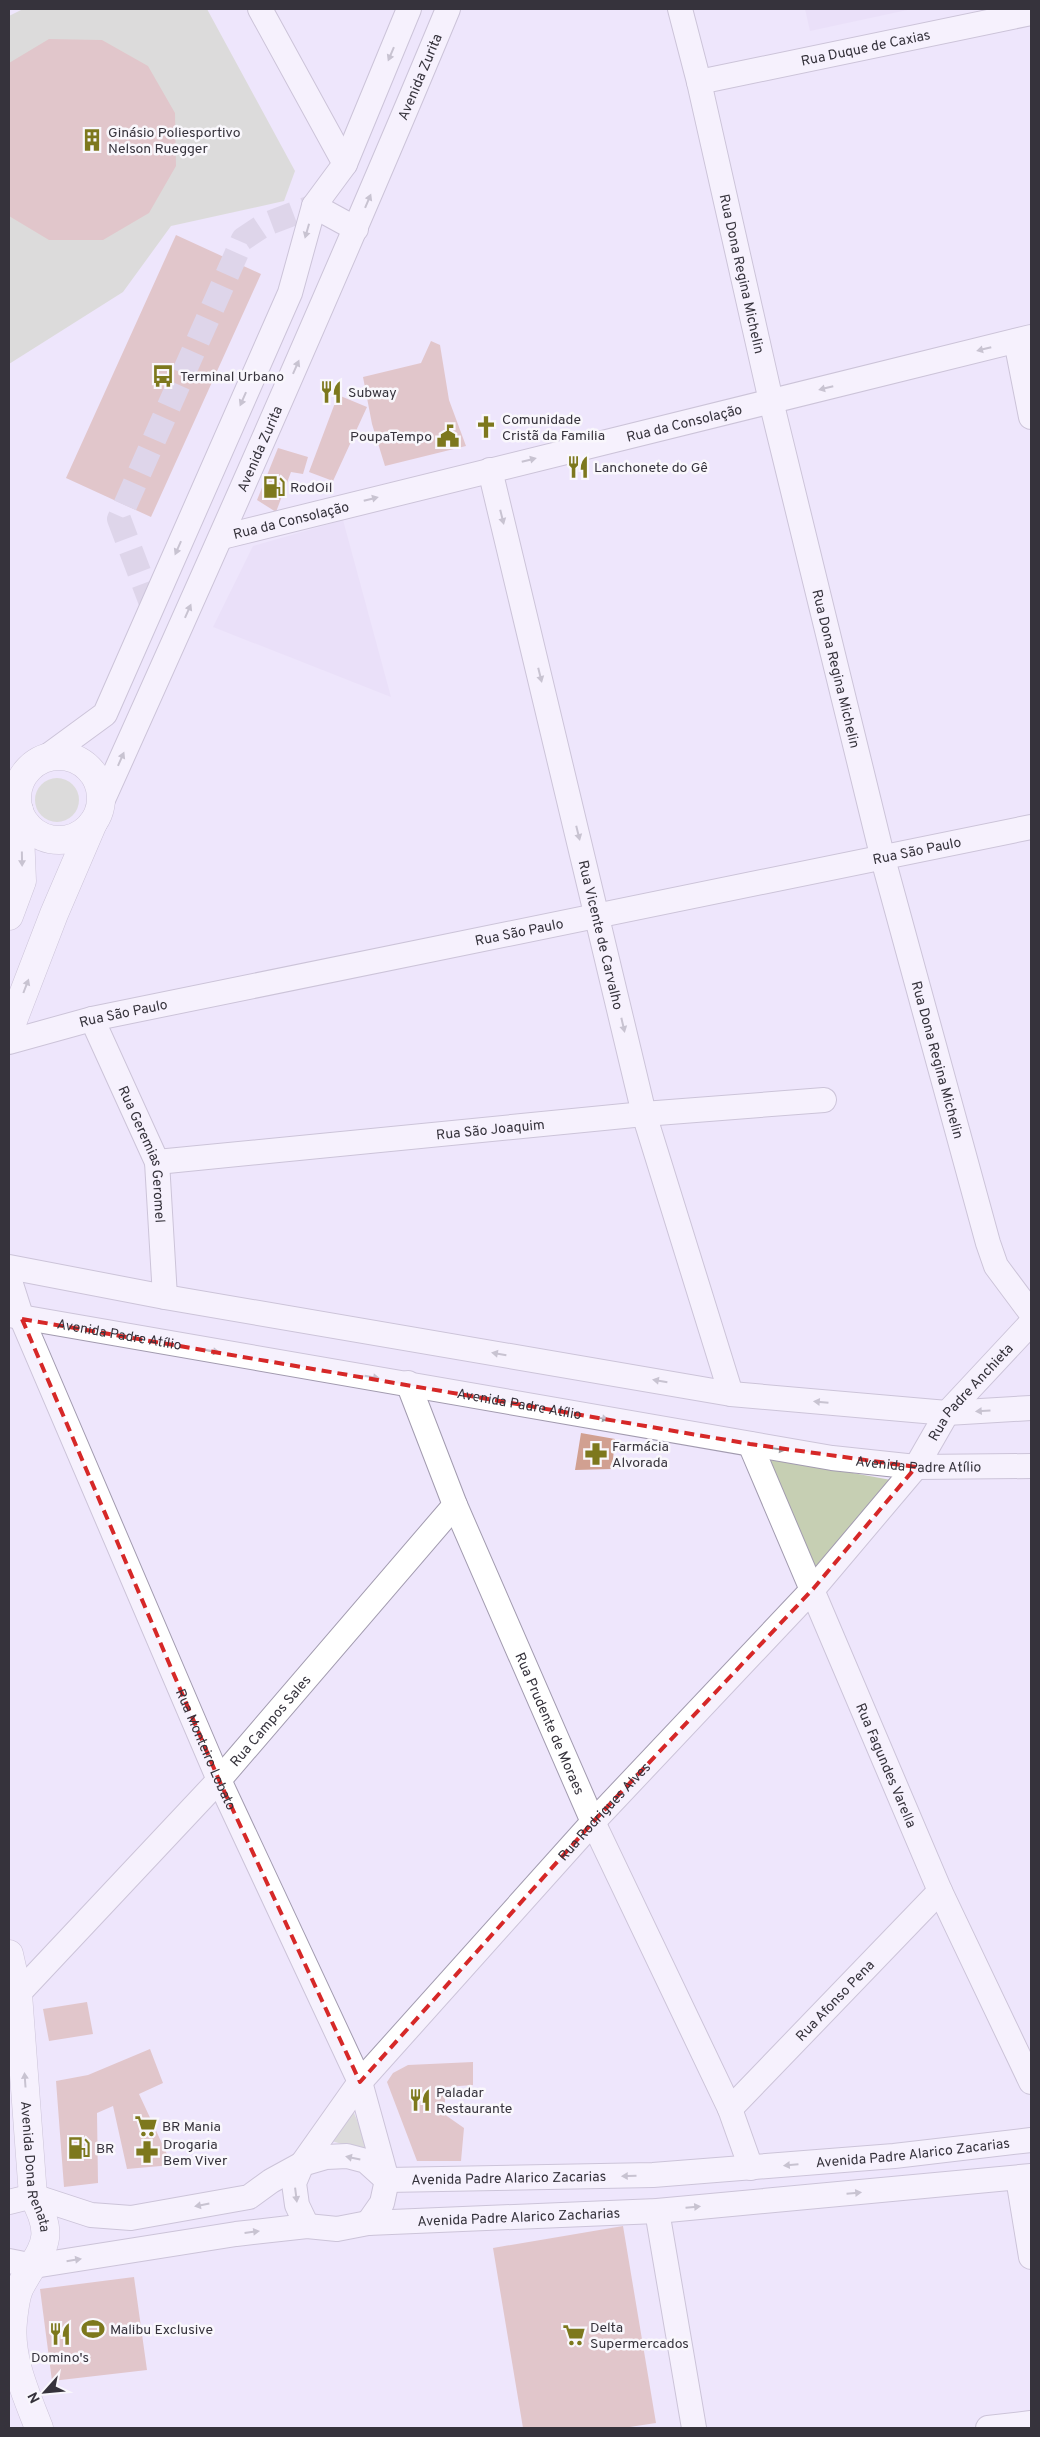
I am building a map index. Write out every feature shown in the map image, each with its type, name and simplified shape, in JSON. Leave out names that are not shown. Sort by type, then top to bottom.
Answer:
[{"type":"main road","points":[[9,916],[22,881],[18,788],[27,763],[59,756],[73,758],[86,765],[95,776],[100,789],[97,814],[54,914],[9,1031]]},
{"type":"main road","points":[[19,810],[24,822],[34,832],[46,838],[59,841],[72,839],[84,833],[97,814]]},
{"type":"main road","name":"Avenida Dona Renata","points":[[9,1954],[18,1994],[21,2199],[43,2214],[46,2230],[41,2253],[22,2264],[13,2322],[14,2354],[21,2382],[39,2428]]},
{"type":"street","points":[[260,9],[345,164]]},
{"type":"street","points":[[27,763],[105,714],[290,293],[314,206],[345,164],[410,9]]},
{"type":"street","name":"Avenida Zurita","points":[[97,814],[222,537],[356,230],[448,9]]},
{"type":"street","name":"Rua Dona Regina Michelin","points":[[680,9],[699,82],[771,401],[883,859],[988,1243],[1000,1273],[1031,1314]]},
{"type":"street","name":"Rua Duque de Caxias","points":[[699,82],[1031,13]]},
{"type":"street","points":[[314,206],[356,230]]},
{"type":"street","points":[[1024,339],[1031,417]]},
{"type":"street","name":"Rua da Consolação","points":[[222,537],[1024,339]]},
{"type":"street","name":"Rua Vicente de Carvalho","points":[[490,470],[644,1114],[731,1394]]},
{"type":"street","name":"Rua São Paulo","points":[[9,1042],[92,1019],[883,859],[1031,827]]},
{"type":"street","name":"Rua Geremias Geromel","points":[[92,1019],[157,1162],[165,1297]]},
{"type":"street","name":"Rua São Joaquim","points":[[157,1162],[644,1114],[824,1100]]},
{"type":"street","points":[[9,1267],[165,1297],[731,1394],[947,1413],[1031,1408]]},
{"type":"street","name":"Rua Monteiro Lobato","points":[[9,1278],[15,1317],[220,1780],[360,2082],[387,2180]]},
{"type":"street","name":"Avenida Padre Atílio","points":[[15,1317],[408,1383],[832,1458],[916,1467],[1031,1466]]},
{"type":"street","name":"Rua Padre Anchieta","points":[[916,1467],[947,1413],[1031,1323]]},
{"type":"street","name":"Rua Prudente de Moraes","points":[[408,1383],[455,1505],[594,1822],[730,2109],[751,2168]]},
{"type":"street","name":"Rua Fagundes Varella","points":[[750,1444],[940,1891],[1031,2082]]},
{"type":"street","name":"Rua Rodrigues Alves","points":[[302,2164],[360,2082],[594,1822],[812,1589],[916,1467]]},
{"type":"street","name":"Rua Campos Sales","points":[[18,1994],[220,1780],[455,1505]]},
{"type":"street","name":"Rua Afonso Pena","points":[[730,2109],[940,1891]]},
{"type":"street","name":"Avenida Padre Alarico Zacarias","points":[[387,2180],[653,2175],[894,2156],[1031,2140]]},
{"type":"street","points":[[21,2199],[91,2215],[131,2218],[249,2196],[302,2164],[326,2157],[347,2156],[366,2161],[387,2180],[382,2203],[368,2223]]},
{"type":"street","points":[[302,2164],[294,2183],[297,2205],[307,2226]]},
{"type":"street","points":[[1025,2178],[1031,2257]]},
{"type":"street","name":"Avenida Padre Alarico Zacharias","points":[[22,2264],[307,2226],[337,2229],[368,2223],[656,2210],[1025,2178]]},
{"type":"street","points":[[656,2210],[694,2428]]},
{"type":"street","points":[[988,2428],[1031,2423]]},
{"type":"highlighted area","points":[[22,1319],[750,1444],[916,1467],[813,1589],[593,1822],[360,2082],[219,1780]]},
{"type":"shaded area","points":[[805,9],[912,9],[810,31]]},
{"type":"shaded area","points":[[343,520],[391,697],[213,627],[253,546]]},
{"type":"green space","points":[[23,9],[207,9],[295,171],[284,201],[171,226],[123,292],[9,364],[9,16]]},
{"type":"green space","points":[[61,778],[73,784],[78,791],[78,809],[73,816],[66,821],[53,822],[45,819],[38,812],[35,796],[38,788],[45,781]]},
{"type":"green space","points":[[765,1457],[891,1480],[813,1572]]},
{"type":"green space","points":[[352,2108],[370,2152],[328,2140]]},
{"type":"building","name":"Ginásio Poliesportivo Nelson Ruegger","points":[[49,39],[102,40],[148,66],[175,113],[176,166],[149,213],[103,240],[49,240],[9,216],[9,63]]},
{"type":"building","name":"Terminal Urbano","points":[[176,235],[261,274],[151,517],[66,478]]},
{"type":"building","points":[[431,341],[440,345],[449,400],[466,446],[385,466],[372,424],[363,377],[421,363]]},
{"type":"building","points":[[338,395],[367,407],[333,481],[309,472]]},
{"type":"building","name":"RodOil","points":[[278,448],[308,457],[303,474],[291,472],[276,512],[257,500]]},
{"type":"building","name":"Farmácia Alvorada","points":[[581,1433],[615,1439],[612,1469],[575,1470]]},
{"type":"building","points":[[87,2002],[93,2034],[49,2041],[43,2009]]},
{"type":"building","name":"BR","points":[[150,2049],[163,2083],[139,2094],[172,2165],[127,2169],[113,2106],[97,2113],[98,2183],[64,2187],[56,2081],[88,2075]]},
{"type":"building","name":"Paladar Restaurante","points":[[473,2062],[473,2085],[446,2087],[444,2114],[464,2128],[461,2161],[417,2161],[387,2082],[393,2073],[408,2065]]},
{"type":"building","name":"Delta Supermercados","points":[[623,2226],[656,2423],[623,2428],[523,2428],[493,2248]]},
{"type":"building","name":"Malibu Exclusive","points":[[134,2277],[147,2370],[52,2381],[40,2289]]},
{"type":"tunnel","points":[[152,606],[119,519],[243,239],[264,225],[314,206]]},
{"type":"place","name":"Ginásio Poliesportivo Nelson Ruegger","points":[[92,140]]},
{"type":"place","name":"Terminal Urbano","points":[[163,376]]},
{"type":"place","name":"Subway","points":[[331,392]]},
{"type":"place","name":"Comunidade Cristã da Familia","points":[[486,427]]},
{"type":"place","name":"PoupaTempo","points":[[448,436]]},
{"type":"place","name":"Lanchonete do Gê","points":[[578,467]]},
{"type":"place","name":"RodOil","points":[[274,487]]},
{"type":"place","name":"Farmácia Alvorada","points":[[596,1454]]},
{"type":"place","name":"Paladar Restaurante","points":[[420,2100]]},
{"type":"place","name":"BR Mania","points":[[146,2126]]},
{"type":"place","name":"BR","points":[[79,2148]]},
{"type":"place","name":"Drogaria Bem Viver","points":[[147,2152]]},
{"type":"place","name":"Malibu Exclusive","points":[[93,2329]]},
{"type":"place","name":"Domino's","points":[[60,2334]]},
{"type":"place","name":"Delta Supermercados","points":[[574,2335]]}]
